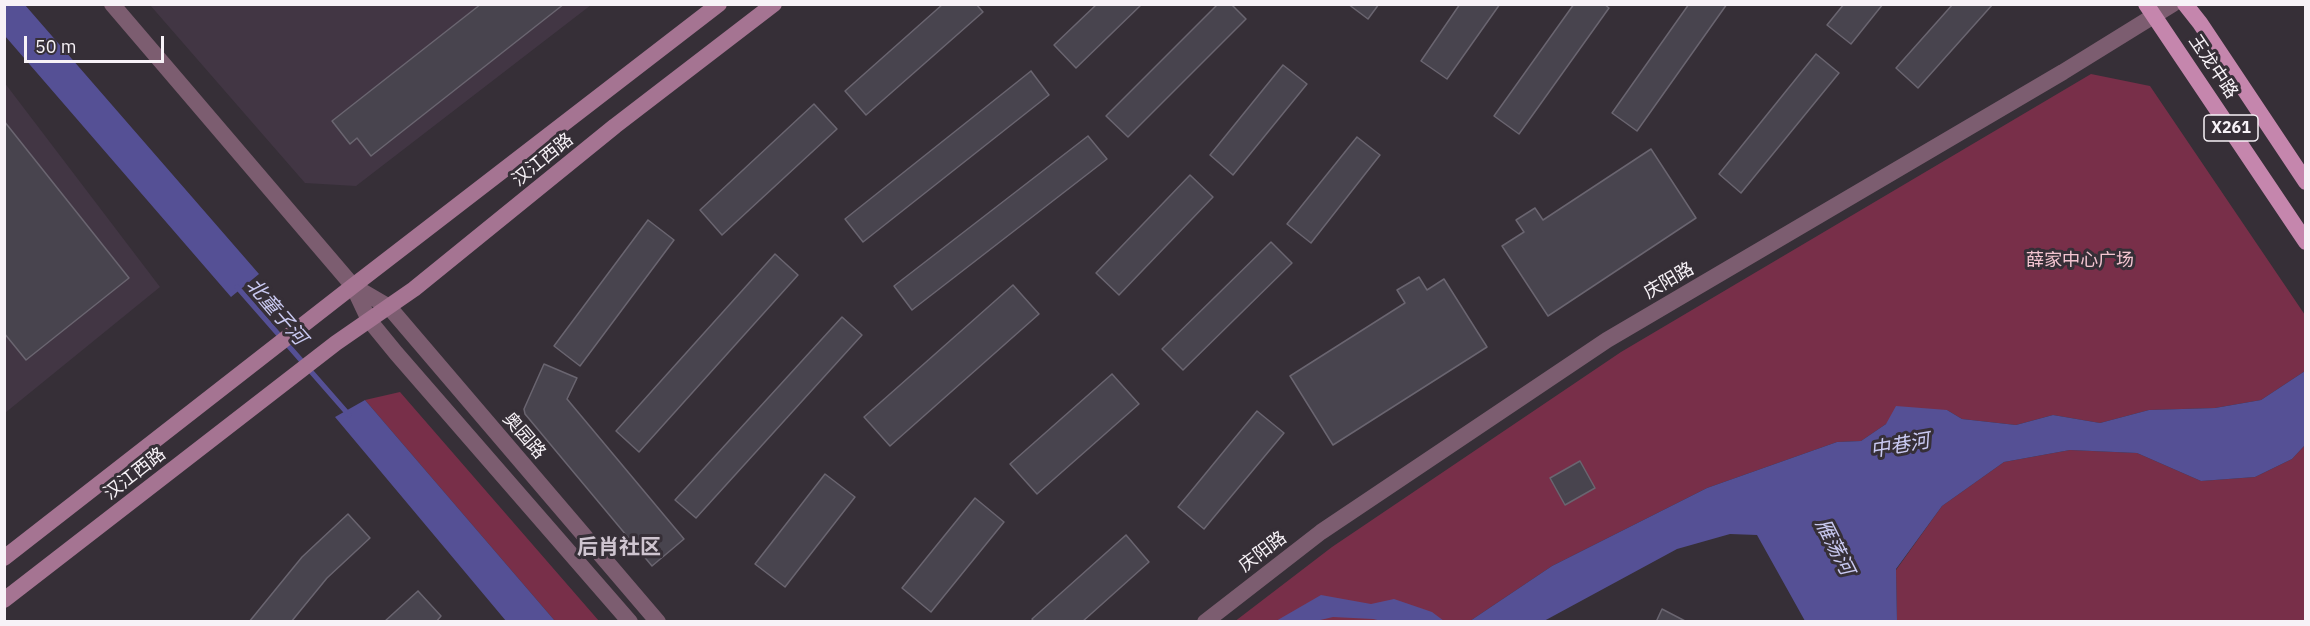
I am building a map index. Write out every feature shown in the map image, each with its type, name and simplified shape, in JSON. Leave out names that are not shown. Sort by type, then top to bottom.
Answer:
[{"type":"main road","name":"汉江西路","points":[[4,558],[719,4]]},
{"type":"main road","name":"汉江西路","points":[[4,600],[336,343],[414,289],[615,126],[774,4]]},
{"type":"main road","name":"玉龙中路","points":[[2185,4],[2306,182]]},
{"type":"main road","name":"玉龙中路","points":[[2150,10],[2306,242]]},
{"type":"street","name":"奥园路","points":[[112,4],[353,286],[369,320],[630,621]]},
{"type":"street","name":"庆阳路","points":[[1205,621],[1321,532],[1607,340],[2150,10],[2173,4]]},
{"type":"street","name":"奥园路","points":[[353,286],[389,307],[658,621]]},
{"type":"shaded area","points":[[150,5],[591,5],[356,186],[305,183]]},
{"type":"shaded area","points":[[4,82],[160,287],[5,413],[4,413]]},
{"type":"green space","name":"薛家中心广场","points":[[2091,74],[2150,86],[2305,315],[2305,371],[2261,400],[2215,408],[2149,410],[2100,423],[2053,415],[2016,425],[1962,419],[1947,410],[1886,424],[1861,441],[1837,442],[1707,488],[1552,566],[1470,621],[1234,622],[1332,547],[1621,352]]},
{"type":"green space","points":[[400,392],[599,621],[555,621],[365,400]]},
{"type":"green space","points":[[2305,445],[2305,621],[1897,621],[1896,570],[1942,506],[2004,462],[2070,450],[2137,453],[2201,481],[2255,477],[2292,459]]},
{"type":"water","points":[[4,5],[25,5],[259,274],[231,297],[5,36]]},
{"type":"water","points":[[2305,371],[2305,445],[2292,459],[2255,477],[2201,481],[2137,453],[2070,450],[2004,462],[1942,506],[1896,569],[1897,621],[1805,621],[1757,535],[1730,534],[1677,549],[1544,621],[1470,621],[1552,566],[1707,488],[1837,442],[1861,441],[1886,424],[1896,406],[1947,410],[1962,419],[2016,425],[2053,415],[2100,423],[2149,410],[2215,408],[2261,400]]},
{"type":"water","points":[[365,400],[555,621],[506,621],[335,417]]},
{"type":"water","points":[[1321,595],[1371,604],[1394,599],[1432,612],[1444,621],[1386,622],[1333,617],[1316,621],[1276,621]]},
{"type":"building","points":[[481,4],[564,4],[371,156],[357,138],[350,144],[332,121]]},
{"type":"building","points":[[943,4],[976,4],[983,12],[866,115],[845,91]]},
{"type":"building","points":[[1097,4],[1142,4],[1076,68],[1054,45]]},
{"type":"building","points":[[1218,4],[1231,4],[1246,19],[1128,137],[1106,116]]},
{"type":"building","points":[[1348,4],[1379,4],[1368,19]]},
{"type":"building","points":[[1460,4],[1500,4],[1447,79],[1421,61]]},
{"type":"building","points":[[1574,4],[1604,4],[1609,8],[1519,134],[1494,116]]},
{"type":"building","points":[[1689,4],[1727,4],[1637,131],[1612,113]]},
{"type":"building","points":[[1844,4],[1883,4],[1851,44],[1827,25]]},
{"type":"building","points":[[1953,4],[1993,4],[1918,88],[1896,68]]},
{"type":"building","points":[[1816,54],[1839,73],[1741,193],[1719,174]]},
{"type":"building","points":[[1283,65],[1307,84],[1233,175],[1210,155]]},
{"type":"building","points":[[1031,71],[1049,95],[863,242],[845,219]]},
{"type":"building","points":[[814,104],[837,129],[722,235],[700,210]]},
{"type":"building","points":[[4,121],[129,278],[26,360],[4,333]]},
{"type":"building","points":[[1088,136],[1107,159],[912,310],[894,286]]},
{"type":"building","points":[[1357,137],[1380,155],[1311,243],[1287,224]]},
{"type":"building","points":[[1651,149],[1696,218],[1548,316],[1502,246],[1524,232],[1516,220],[1535,208],[1543,220]]},
{"type":"building","points":[[1190,175],[1213,197],[1119,295],[1096,273]]},
{"type":"building","points":[[648,220],[674,240],[580,366],[554,346]]},
{"type":"building","points":[[1271,242],[1292,263],[1183,370],[1162,349]]},
{"type":"building","points":[[775,254],[798,275],[639,452],[616,431]]},
{"type":"building","points":[[1419,277],[1427,290],[1444,279],[1487,347],[1333,445],[1290,376],[1405,303],[1397,290]]},
{"type":"building","points":[[1013,285],[1039,314],[890,446],[864,417]]},
{"type":"building","points":[[842,317],[862,335],[696,518],[675,500]]},
{"type":"building","points":[[544,364],[577,378],[567,399],[684,539],[652,566],[525,414],[524,409]]},
{"type":"building","points":[[1112,374],[1139,404],[1037,494],[1010,464]]},
{"type":"building","points":[[1257,411],[1284,433],[1204,529],[1178,507]]},
{"type":"building","points":[[1580,461],[1595,488],[1565,505],[1550,478]]},
{"type":"building","points":[[825,474],[855,497],[785,587],[755,564]]},
{"type":"building","points":[[975,498],[1004,522],[931,612],[902,588]]},
{"type":"building","points":[[348,514],[370,538],[327,578],[291,622],[249,622],[302,557]]},
{"type":"building","points":[[1126,535],[1149,562],[1082,622],[1034,622],[1032,619]]},
{"type":"building","points":[[418,591],[441,616],[436,622],[384,622]]},
{"type":"building","points":[[1662,609],[1687,622],[1656,622]]},
{"type":"waterway","name":"北童子河","points":[[237,287],[349,415]]},
{"type":"district","name":"后肖社区","points":[[619,548]]},
{"type":"water label","name":"中巷河","points":[[1900,446]]},
{"type":"water label","name":"雁荡河","points":[[1834,547]]}]
